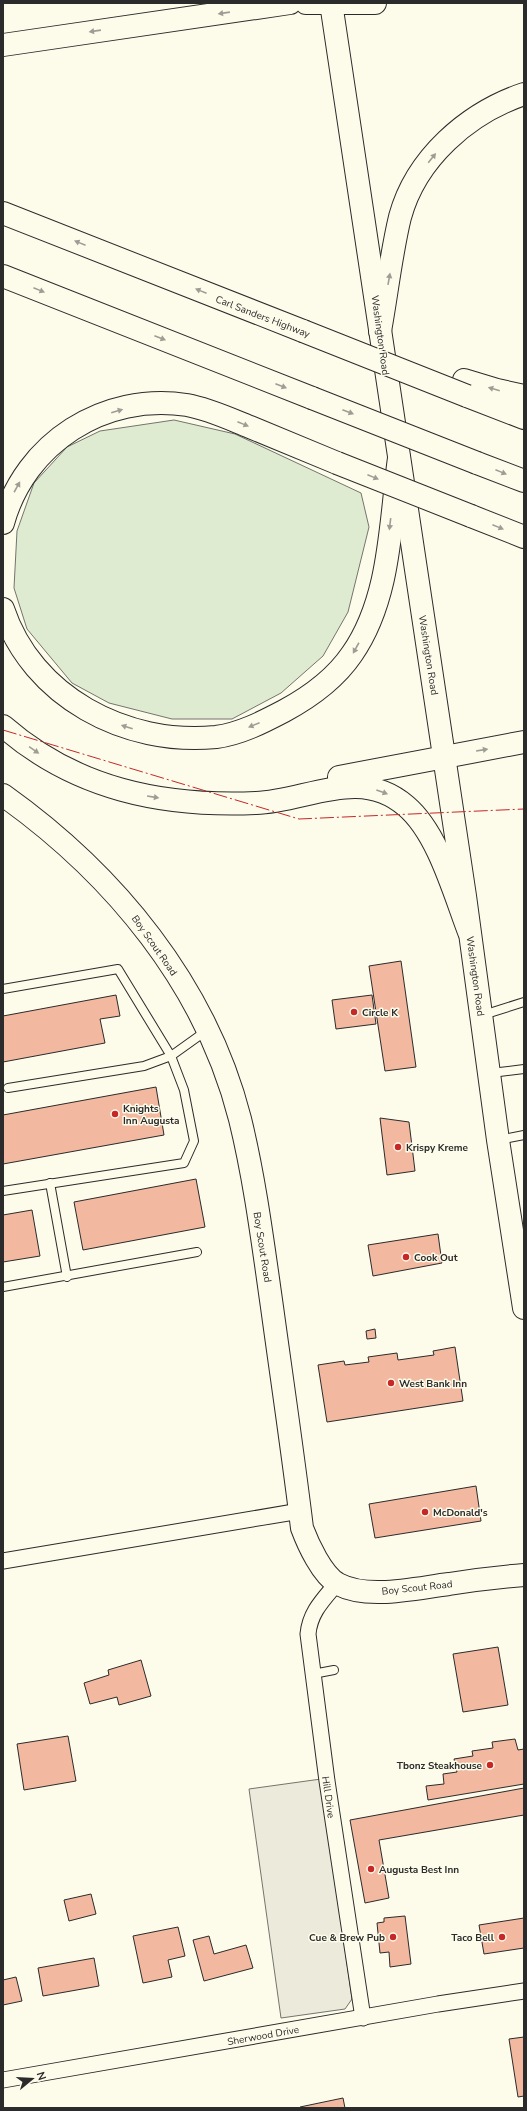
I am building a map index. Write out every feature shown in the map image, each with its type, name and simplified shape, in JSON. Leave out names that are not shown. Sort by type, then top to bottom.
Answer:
[{"type":"main road","points":[[3,45],[290,3]]},
{"type":"main road","points":[[306,3],[375,3]]},
{"type":"main road","name":"Washington Road","points":[[331,3],[444,757],[490,1074],[498,1140],[524,1308]]},
{"type":"main road","points":[[380,331],[400,217],[412,188],[432,159],[460,128],[498,104],[524,94]]},
{"type":"main road","name":"Carl Sanders Highway","points":[[3,213],[328,341],[466,388],[524,418]]},
{"type":"main road","points":[[3,276],[524,481]]},
{"type":"main road","points":[[466,388],[497,390],[524,396]]},
{"type":"main road","points":[[3,523],[7,508],[26,472],[40,455],[57,439],[76,426],[95,418],[139,405],[167,403],[207,410],[524,537]]},
{"type":"main road","points":[[3,609],[8,625],[19,646],[52,686],[74,704],[98,716],[130,728],[186,738],[217,737],[239,731],[298,703],[319,689],[352,654],[368,627],[378,600],[384,574],[399,458]]},
{"type":"main road","points":[[3,726],[46,758],[74,773],[102,784],[137,794],[178,801],[257,803],[349,786],[366,787],[384,792],[406,806],[426,829],[469,932]]},
{"type":"main road","points":[[178,801],[253,794],[524,742]]},
{"type":"main road","name":"Boy Scout Road","points":[[3,795],[93,868],[142,924],[169,963],[200,1014],[229,1084],[240,1120],[266,1264],[302,1528],[308,1546],[325,1571],[337,1583],[355,1589],[393,1591],[524,1575]]},
{"type":"street","points":[[3,1561],[300,1511]]},
{"type":"street","name":"Hill Drive","points":[[337,1583],[320,1603],[309,1620],[308,1634],[326,1781],[363,2018]]},
{"type":"street","name":"Sherwood Drive","points":[[3,2080],[524,1991]]},
{"type":"lane","points":[[3,989],[118,969],[171,1056],[184,1090],[194,1141],[184,1163],[3,1191]]},
{"type":"lane","points":[[481,1016],[524,1002]]},
{"type":"lane","points":[[8,1088],[144,1066],[171,1056],[207,1030]]},
{"type":"lane","points":[[490,1074],[524,1069]]},
{"type":"lane","points":[[498,1140],[524,1135]]},
{"type":"lane","points":[[50,1183],[67,1276]]},
{"type":"lane","points":[[3,1287],[197,1252]]},
{"type":"lane","points":[[313,1674],[334,1670]]},
{"type":"green space","points":[[174,420],[235,434],[361,493],[369,527],[348,612],[323,656],[281,693],[232,719],[172,719],[109,703],[72,683],[27,629],[14,588],[17,531],[34,483],[67,447],[100,431]]},
{"type":"shaded area","points":[[321,1779],[352,1999],[345,2009],[281,2018],[249,1789]]},
{"type":"building","name":"Circle K","points":[[401,961],[416,1067],[385,1071],[369,966]]},
{"type":"building","points":[[116,995],[120,1016],[100,1019],[105,1043],[3,1062],[3,1016]]},
{"type":"building","name":"Circle K","points":[[372,995],[376,1024],[336,1029],[332,1000]]},
{"type":"building","points":[[156,1087],[164,1135],[3,1164],[3,1115]]},
{"type":"building","name":"Krispy Kreme","points":[[380,1118],[409,1122],[415,1171],[387,1175]]},
{"type":"building","points":[[196,1179],[205,1227],[83,1250],[74,1202]]},
{"type":"building","points":[[32,1210],[40,1256],[3,1262],[3,1215]]},
{"type":"building","name":"Cook Out","points":[[438,1234],[442,1263],[373,1276],[368,1245]]},
{"type":"building","points":[[375,1329],[376,1338],[367,1339],[366,1331]]},
{"type":"building","name":"West Bank Inn","points":[[455,1347],[463,1401],[327,1422],[318,1365],[344,1361],[345,1365],[369,1362],[368,1357],[397,1353],[398,1360],[434,1355],[433,1351]]},
{"type":"building","name":"McDonald's","points":[[476,1486],[481,1521],[375,1538],[369,1504]]},
{"type":"building","points":[[498,1647],[508,1705],[463,1712],[453,1654]]},
{"type":"building","points":[[141,1660],[151,1696],[119,1705],[117,1697],[90,1704],[84,1683],[109,1675],[108,1670]]},
{"type":"building","points":[[68,1736],[76,1781],[24,1790],[17,1744]]},
{"type":"building","name":"Tbonz Steakhouse","points":[[515,1739],[518,1750],[524,1749],[524,1784],[428,1800],[426,1786],[444,1784],[443,1774],[457,1772],[454,1759],[473,1756],[472,1751],[493,1748],[492,1742]]},
{"type":"building","name":"Augusta Best Inn","points":[[524,1788],[524,1815],[379,1840],[389,1898],[365,1903],[350,1820]]},
{"type":"building","points":[[91,1894],[96,1914],[69,1921],[64,1900]]},
{"type":"building","name":"Cue & Brew Pub","points":[[405,1916],[411,1964],[390,1967],[389,1952],[380,1953],[377,1923],[384,1922],[384,1918]]},
{"type":"building","name":"Taco Bell","points":[[524,1918],[524,1948],[484,1954],[479,1925]]},
{"type":"building","points":[[178,1927],[185,1956],[168,1960],[172,1977],[143,1983],[133,1936]]},
{"type":"building","points":[[209,1936],[214,1954],[246,1945],[253,1968],[204,1981],[193,1940]]},
{"type":"building","points":[[94,1958],[99,1986],[43,1996],[38,1968]]},
{"type":"building","points":[[16,1977],[22,2001],[3,2005],[3,1980]]},
{"type":"building","points":[[524,2037],[524,2096],[518,2097],[509,2039]]},
{"type":"building","points":[[343,2098],[345,2108],[300,2107]]},
{"type":"power","points":[[3,730],[299,819],[524,809]]},
{"type":"place","name":"Circle K","points":[[354,1012]]},
{"type":"place","name":"Knights Inn Augusta","points":[[115,1114]]},
{"type":"place","name":"Krispy Kreme","points":[[398,1147]]},
{"type":"place","name":"Cook Out","points":[[406,1257]]},
{"type":"place","name":"West Bank Inn","points":[[391,1383]]},
{"type":"place","name":"McDonald's","points":[[425,1512]]},
{"type":"place","name":"Tbonz Steakhouse","points":[[490,1765]]},
{"type":"place","name":"Augusta Best Inn","points":[[371,1869]]},
{"type":"place","name":"Cue & Brew Pub","points":[[393,1937]]},
{"type":"place","name":"Taco Bell","points":[[502,1937]]}]
